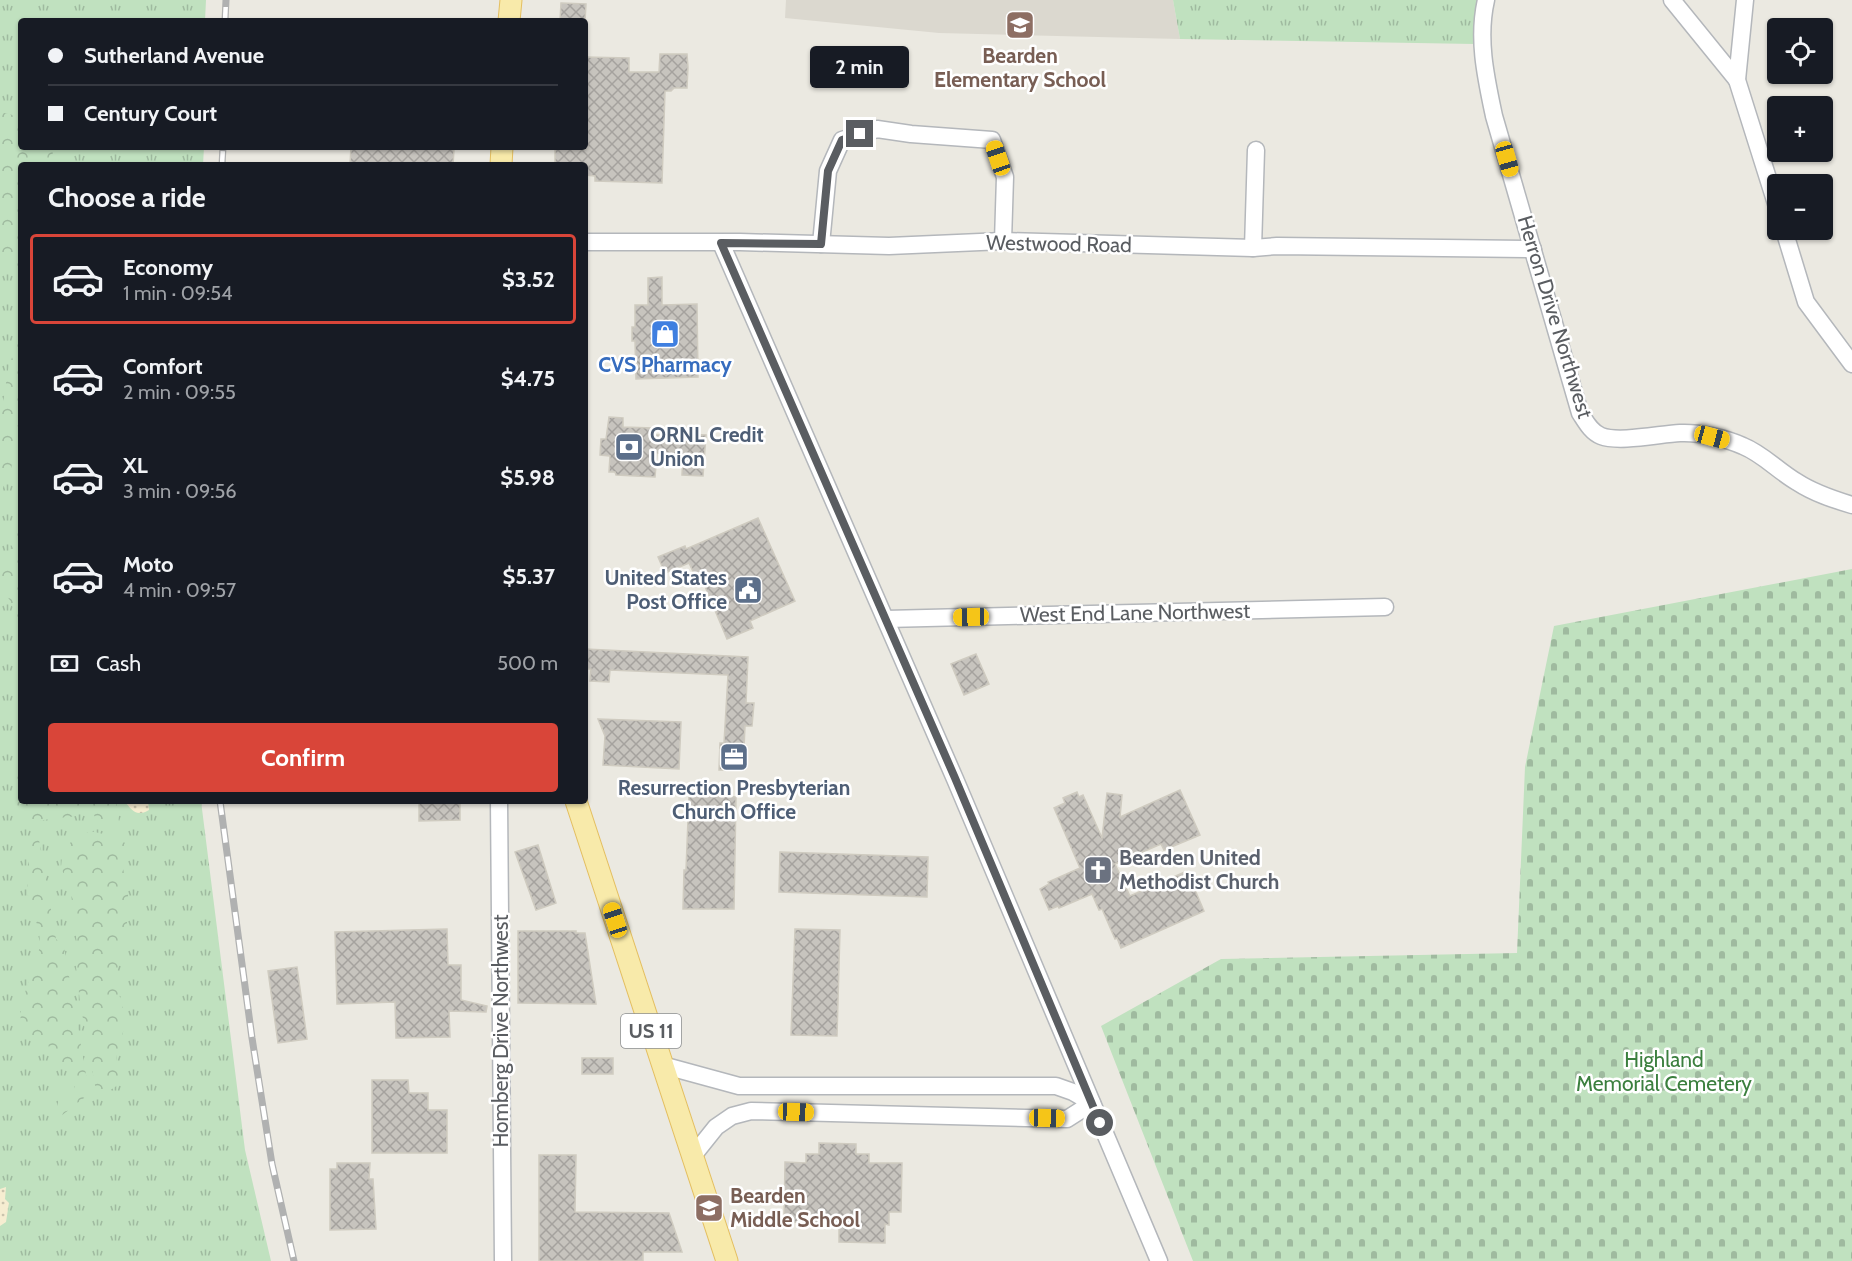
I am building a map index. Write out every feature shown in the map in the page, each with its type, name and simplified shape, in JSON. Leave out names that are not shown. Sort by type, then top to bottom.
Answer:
[{"type":"main road","points":[[509,18],[511,0]]},
{"type":"main road","name":"US 11","points":[[577,804],[727,1261]]},
{"type":"street","name":"Herron Drive Northwest","points":[[1486,0],[1482,37],[1485,73],[1494,116],[1580,412],[1589,428],[1601,436],[1617,439],[1682,433],[1712,437],[1741,445],[1755,451],[1796,482],[1827,498],[1852,505]]},
{"type":"street","points":[[1672,0],[1737,80],[1767,175]]},
{"type":"street","points":[[1737,80],[1745,0]]},
{"type":"street","points":[[821,244],[828,171],[842,140],[877,129],[992,140],[1005,177],[1003,241]]},
{"type":"street","points":[[1253,248],[1256,150]]},
{"type":"street","points":[[1787,240],[1806,302],[1852,364]]},
{"type":"street","name":"Westwood Road","points":[[588,242],[889,246],[1003,241],[1253,248],[1277,246],[1533,249]]},
{"type":"street","points":[[721,243],[972,817],[1159,1261]]},
{"type":"street","name":"West End Lane Northwest","points":[[886,619],[1385,608]]},
{"type":"street","name":"Homberg Drive Northwest","points":[[499,804],[503,1261]]},
{"type":"street","points":[[662,1065],[739,1086],[1056,1086],[1073,1092],[1092,1103]]},
{"type":"street","points":[[692,1157],[716,1128],[732,1116],[751,1111],[1067,1119],[1092,1103]]},
{"type":"shaded area","name":"Bearden Elementary School","points":[[786,0],[1173,0],[1180,39],[939,33],[785,18]]},
{"type":"green space","points":[[0,0],[206,0],[205,18],[18,18],[18,150],[204,150],[203,162],[18,162],[18,804],[201,804],[245,1150],[271,1261],[0,1261]]},
{"type":"green space","points":[[1173,0],[1478,0],[1474,44],[1180,39]]},
{"type":"green space","points":[[0,112],[18,116],[18,150],[52,150],[54,162],[18,162],[18,267],[6,270],[0,265]]},
{"type":"green space","points":[[18,331],[18,426],[11,451],[14,456],[9,477],[5,480],[0,501],[0,423],[8,370]]},
{"type":"green space","points":[[18,512],[18,618],[0,586],[0,570],[6,568]]},
{"type":"green space","name":"Highland Memorial Cemetery","points":[[1852,569],[1852,1261],[1193,1261],[1101,1026],[1221,959],[1517,953],[1525,767],[1554,626]]},
{"type":"green space","points":[[18,775],[18,804],[41,806],[42,804],[84,804],[76,816],[44,820],[26,827],[23,825],[13,790]]},
{"type":"green space","points":[[96,804],[116,804],[119,826],[97,821],[94,815]]},
{"type":"green space","points":[[90,831],[117,837],[125,843],[123,868],[128,894],[126,937],[115,978],[126,1021],[116,1058],[121,1079],[112,1089],[96,1091],[80,1002],[71,893],[61,867],[63,847]]},
{"type":"green space","points":[[38,834],[56,939],[64,947],[88,1086],[84,1098],[61,1116],[58,1103],[61,1095],[66,1096],[75,1091],[73,1064],[54,1067],[46,1036],[25,1039],[21,1018],[24,996],[40,947],[39,933],[27,888],[29,849]]},
{"type":"sand","points":[[127,804],[148,804],[149,810],[144,812],[137,813]]},
{"type":"sand","points":[[6,1187],[5,1199],[9,1203],[6,1222],[0,1226],[0,1189]]},
{"type":"building","points":[[561,3],[586,4],[585,18],[560,18]]},
{"type":"building","points":[[660,54],[687,54],[687,88],[665,91],[662,183],[595,181],[595,176],[588,175],[588,162],[555,162],[555,150],[588,150],[588,57],[629,58],[629,72],[659,72]]},
{"type":"building","points":[[351,150],[454,150],[453,162],[350,162]]},
{"type":"building","name":"CVS Pharmacy","points":[[662,277],[662,305],[697,304],[698,377],[636,379],[635,341],[632,341],[632,327],[635,327],[635,305],[648,305],[648,278]]},
{"type":"building","name":"ORNL Credit Union","points":[[609,417],[623,418],[623,427],[653,428],[652,435],[659,435],[658,441],[684,442],[684,434],[706,435],[703,476],[682,475],[683,455],[657,453],[655,477],[616,475],[615,472],[609,472],[610,456],[600,455],[601,439],[606,439]]},
{"type":"building","name":"United States Post Office","points":[[758,518],[795,601],[750,621],[753,628],[727,639],[701,577],[696,578],[689,563],[665,573],[658,557],[685,546],[686,549]]},
{"type":"building","points":[[588,649],[748,657],[746,703],[754,703],[752,726],[745,726],[743,770],[719,770],[720,743],[724,743],[728,675],[610,670],[609,682],[590,681],[591,669],[588,669]]},
{"type":"building","points":[[976,654],[989,684],[964,695],[951,664]]},
{"type":"building","points":[[598,719],[681,722],[679,769],[603,765],[605,736]]},
{"type":"building","name":"Bearden United Methodist Church","points":[[1180,790],[1200,835],[1164,850],[1161,844],[1115,864],[1130,896],[1187,871],[1204,911],[1121,948],[1092,894],[1049,910],[1040,889],[1049,884],[1048,882],[1080,868],[1054,808],[1065,803],[1063,798],[1077,792],[1079,797],[1083,795],[1102,838],[1107,793],[1122,795],[1120,817]]},
{"type":"building","points":[[689,794],[736,797],[734,909],[683,909]]},
{"type":"building","points":[[419,804],[460,804],[460,820],[419,821]]},
{"type":"building","points":[[538,845],[556,903],[536,910],[515,852]]},
{"type":"building","points":[[780,852],[928,857],[927,897],[779,892]]},
{"type":"building","points":[[447,929],[448,965],[461,965],[461,1000],[487,1006],[486,1012],[449,1011],[450,1037],[396,1038],[395,1002],[337,1004],[335,932]]},
{"type":"building","points":[[795,929],[840,930],[837,1036],[791,1035]]},
{"type":"building","points":[[518,931],[585,933],[596,1004],[518,1003]]},
{"type":"building","points":[[297,967],[307,1039],[278,1043],[268,971]]},
{"type":"building","points":[[582,1058],[613,1058],[613,1074],[582,1074]]},
{"type":"building","points":[[372,1080],[408,1080],[409,1093],[428,1093],[428,1110],[447,1110],[447,1153],[372,1153]]},
{"type":"building","points":[[819,1143],[856,1144],[856,1154],[869,1154],[869,1163],[902,1163],[901,1212],[889,1212],[889,1225],[885,1224],[885,1243],[839,1242],[839,1223],[784,1222],[785,1162],[806,1163],[806,1154],[819,1154]]},
{"type":"building","points":[[539,1155],[576,1155],[575,1212],[669,1213],[682,1252],[643,1252],[643,1261],[539,1261]]},
{"type":"building","points":[[337,1163],[370,1163],[369,1179],[373,1179],[376,1229],[330,1230],[330,1169],[337,1169]]},
{"type":"railway","points":[[225,18],[226,0]]},
{"type":"railway","points":[[222,162],[223,150]]},
{"type":"railway","points":[[220,804],[252,1038],[272,1164],[294,1261]]},
{"type":"place","name":"Bearden Elementary School","points":[[1020,25]]},
{"type":"place","name":"CVS Pharmacy","points":[[665,334]]},
{"type":"place","name":"ORNL Credit Union","points":[[629,447]]},
{"type":"place","name":"United States Post Office","points":[[748,590]]},
{"type":"place","name":"Resurrection Presbyterian Church Office","points":[[734,757]]},
{"type":"place","name":"Bearden United Methodist Church","points":[[1098,870]]},
{"type":"place","name":"Bearden Middle School","points":[[709,1208]]},
{"type":"route","points":[[860,134],[842,140],[828,171],[821,244],[721,243],[955,778],[1100,1123]]}]
